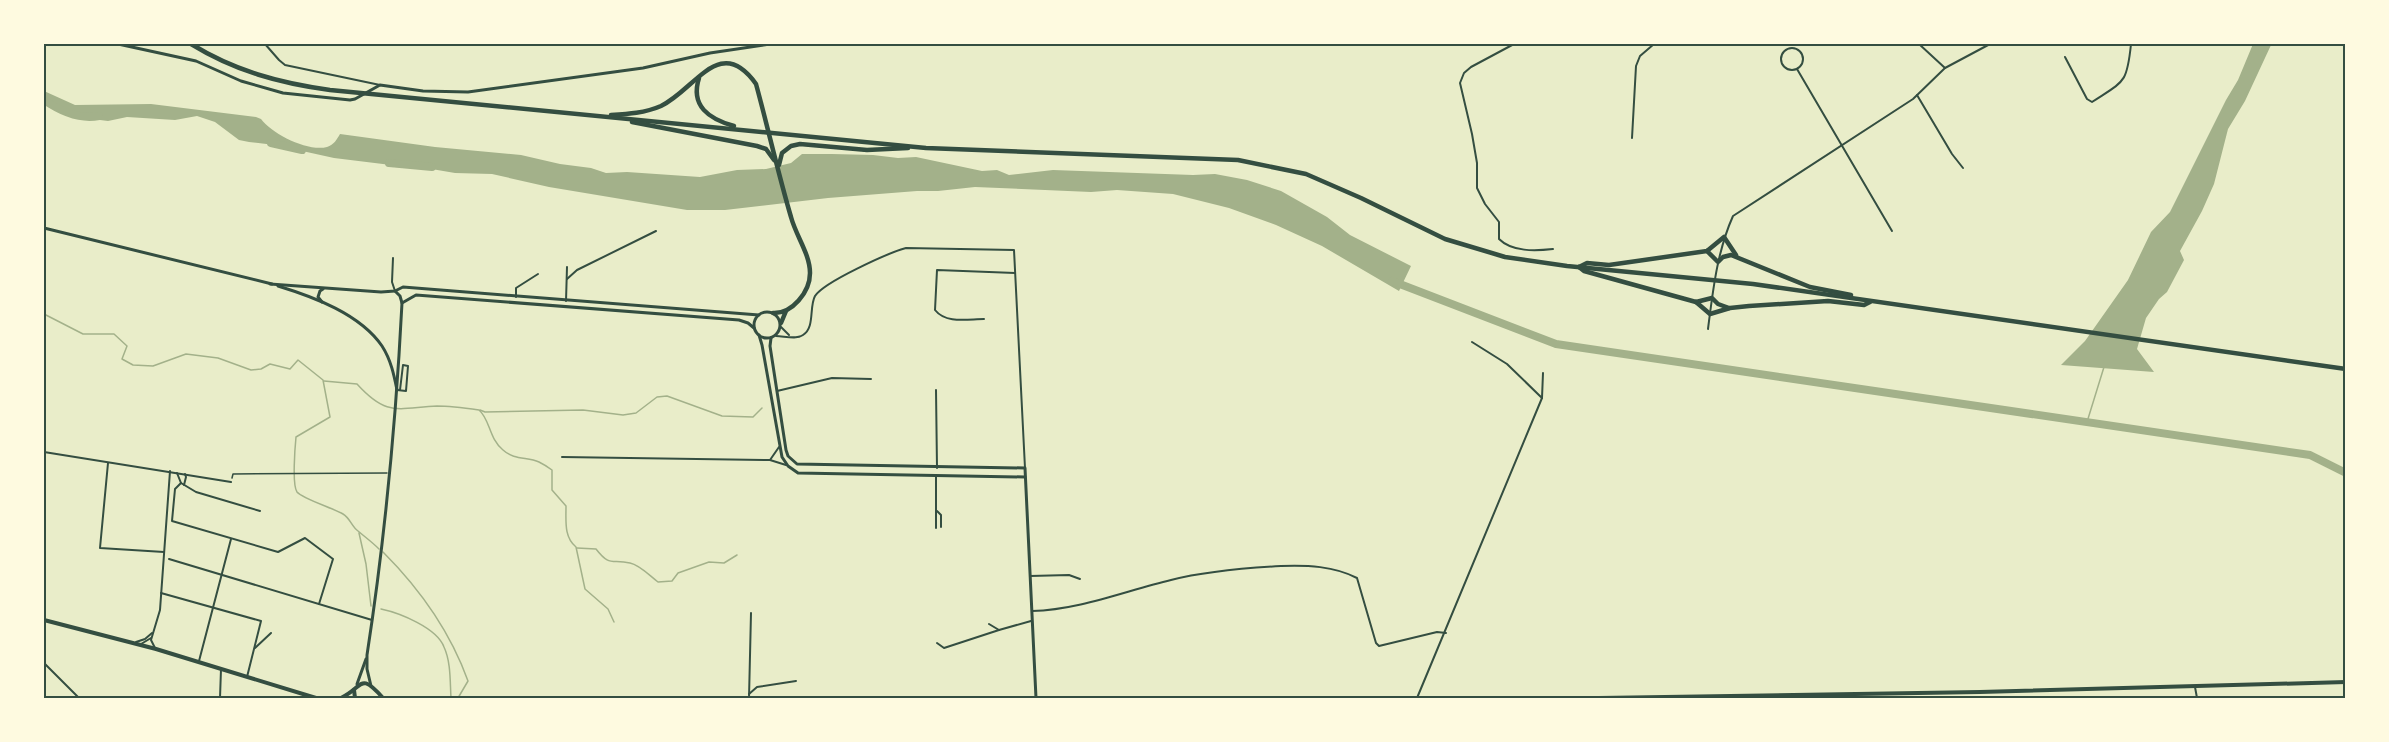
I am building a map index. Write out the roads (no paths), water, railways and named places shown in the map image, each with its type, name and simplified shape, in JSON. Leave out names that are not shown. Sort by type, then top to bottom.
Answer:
[{"type":"highway","points":[[191,44],[248,73],[299,86],[926,148],[1212,158],[1271,165],[1306,174],[1340,188],[1444,239],[1505,257],[1580,267],[1723,280],[2346,369]]},
{"type":"highway","points":[[596,117],[644,112],[660,106],[677,98],[708,68],[720,64],[734,64],[747,71],[756,84],[791,219],[809,262],[808,288],[801,298],[788,309],[773,313]]},
{"type":"highway","points":[[700,75],[697,98],[702,110],[712,118],[742,129]]},
{"type":"highway","points":[[612,118],[766,149],[778,168]]},
{"type":"highway","points":[[778,168],[780,156],[791,146],[800,144],[867,150],[926,148]]},
{"type":"highway","points":[[1580,267],[1587,263],[1609,265],[1707,251],[1724,237],[1738,257]]},
{"type":"highway","points":[[1707,251],[1718,262],[1727,255],[1738,257],[1810,287],[1873,301]]},
{"type":"highway","points":[[1580,267],[1584,271],[1696,302],[1710,314],[1730,308],[1828,301],[1864,305],[1873,301]]},
{"type":"highway","points":[[1696,302],[1712,298],[1718,304],[1730,308]]},
{"type":"highway","points":[[781,325],[788,309]]},
{"type":"main road","points":[[44,620],[156,649],[316,699]]},
{"type":"main road","points":[[1599,699],[1804,697],[2346,682]]},
{"type":"main road","points":[[341,699],[357,684],[366,683],[382,699]]},
{"type":"main road","points":[[372,687],[373,697]]},
{"type":"main road","points":[[354,689],[355,699]]},
{"type":"street","points":[[118,44],[196,61],[242,81],[283,93],[355,99],[380,85]]},
{"type":"street","points":[[265,44],[285,64],[380,85],[423,91],[468,92],[644,68],[710,53],[770,44]]},
{"type":"street","points":[[1514,44],[1464,73],[1460,83],[1477,163],[1477,188],[1485,204],[1499,222],[1499,239],[1505,244],[1521,249],[1553,249]]},
{"type":"street","points":[[1632,138],[1636,66],[1640,56],[1654,44]]},
{"type":"street","points":[[1787,44],[1788,48]]},
{"type":"street","points":[[1919,44],[1945,68]]},
{"type":"street","points":[[1708,329],[1718,262],[1724,237],[1733,216],[1917,95],[1945,68],[1990,44]]},
{"type":"street","points":[[2065,57],[2087,99],[2091,102],[2119,85],[2125,78],[2131,44]]},
{"type":"street","points":[[1788,48],[1795,48],[1803,58],[1802,64],[1797,69],[1788,69],[1782,63],[1782,54],[1788,48]]},
{"type":"street","points":[[1797,69],[1892,231]]},
{"type":"street","points":[[1917,95],[1952,154],[1963,168]]},
{"type":"street","points":[[44,228],[270,284],[322,303],[356,321],[382,346],[392,365],[399,390]]},
{"type":"street","points":[[567,279],[577,270],[656,231]]},
{"type":"street","points":[[759,335],[771,338],[789,335],[801,337],[808,331],[814,299],[827,285],[890,252],[906,248],[1014,250],[1036,699]]},
{"type":"street","points":[[393,258],[392,282],[402,303],[399,390]]},
{"type":"street","points":[[566,301],[567,267]]},
{"type":"street","points":[[984,319],[951,319],[938,314],[935,310],[937,270],[1015,273]]},
{"type":"street","points":[[516,297],[516,288],[538,274]]},
{"type":"street","points":[[270,284],[395,291],[402,287],[759,315],[767,312],[773,313],[789,335]]},
{"type":"street","points":[[322,303],[318,297],[320,291],[325,288]]},
{"type":"street","points":[[402,303],[416,295],[739,320],[747,323],[759,335],[762,345],[779,447],[788,466]]},
{"type":"street","points":[[754,328],[754,322],[759,315]]},
{"type":"street","points":[[776,336],[781,325]]},
{"type":"street","points":[[771,338],[770,346],[786,450],[788,456],[797,464],[1025,468]]},
{"type":"street","points":[[1472,342],[1507,364],[1542,398]]},
{"type":"street","points":[[392,365],[399,364]]},
{"type":"street","points":[[357,684],[367,655],[383,549],[396,403],[403,365],[408,366],[406,391],[399,390]]},
{"type":"street","points":[[1418,699],[1542,398],[1543,374]]},
{"type":"street","points":[[777,390],[832,378],[871,379]]},
{"type":"street","points":[[936,390],[937,468]]},
{"type":"street","points":[[770,460],[779,447]]},
{"type":"street","points":[[44,452],[231,482]]},
{"type":"street","points":[[562,457],[770,460],[788,466],[798,473],[1025,477]]},
{"type":"street","points":[[108,463],[100,548],[164,552]]},
{"type":"street","points":[[137,645],[144,644],[151,638],[159,615],[170,471]]},
{"type":"street","points":[[177,472],[182,484],[195,492],[260,511]]},
{"type":"street","points":[[185,474],[186,480],[175,489],[172,521],[278,552],[305,538],[333,559],[319,604]]},
{"type":"street","points":[[936,476],[936,528]]},
{"type":"street","points":[[936,510],[940,515],[941,527]]},
{"type":"street","points":[[199,662],[231,539]]},
{"type":"street","points":[[169,559],[372,621]]},
{"type":"street","points":[[1032,611],[1055,611],[1170,580],[1254,568],[1324,567],[1347,572],[1358,578],[1376,643],[1379,646],[1437,632],[1446,633]]},
{"type":"street","points":[[1030,576],[1069,574],[1080,579]]},
{"type":"street","points":[[161,593],[261,622],[247,677]]},
{"type":"street","points":[[749,696],[751,613]]},
{"type":"street","points":[[938,643],[944,648],[1033,620]]},
{"type":"street","points":[[989,624],[999,630]]},
{"type":"street","points":[[131,643],[145,639],[154,631]]},
{"type":"street","points":[[255,648],[271,633]]},
{"type":"street","points":[[151,638],[156,649]]},
{"type":"street","points":[[367,655],[372,687]]},
{"type":"street","points":[[44,663],[79,699]]},
{"type":"street","points":[[220,699],[221,669]]},
{"type":"street","points":[[749,696],[757,687],[796,681]]},
{"type":"street","points":[[2195,686],[2197,699]]},
{"type":"waterway","points":[[44,100],[70,114],[84,117],[99,116]]},
{"type":"waterway","points":[[271,143],[302,150]]},
{"type":"waterway","points":[[389,163],[432,167]]},
{"type":"waterway","points":[[1392,281],[1556,344],[2310,455],[2346,473]]},
{"type":"waterway","points":[[44,314],[83,334],[114,334],[127,346],[122,359],[133,365],[153,366],[186,354],[218,358],[251,370],[261,369],[270,364],[290,369],[298,360],[323,380],[330,417],[296,437],[295,488],[305,498],[343,514],[379,549]]},
{"type":"waterway","points":[[2087,422],[2104,367]]},
{"type":"waterway","points":[[324,381],[357,384],[377,402],[393,408],[442,406],[479,410],[503,450],[512,455],[539,462],[552,470],[552,490],[566,506],[569,539],[576,547],[585,589],[608,609],[614,622]]},
{"type":"waterway","points":[[480,410],[485,412],[583,410],[623,415],[636,413],[657,397],[667,396],[722,416],[753,417],[762,408]]},
{"type":"waterway","points":[[359,533],[366,564],[371,606]]},
{"type":"waterway","points":[[577,548],[596,549],[608,560],[634,564],[658,582],[672,581],[678,573],[709,562],[724,563],[737,555]]},
{"type":"waterway","points":[[383,552],[433,612],[452,645],[468,681],[458,698]]},
{"type":"waterway","points":[[381,609],[417,622],[440,640],[448,659],[451,698]]}]
